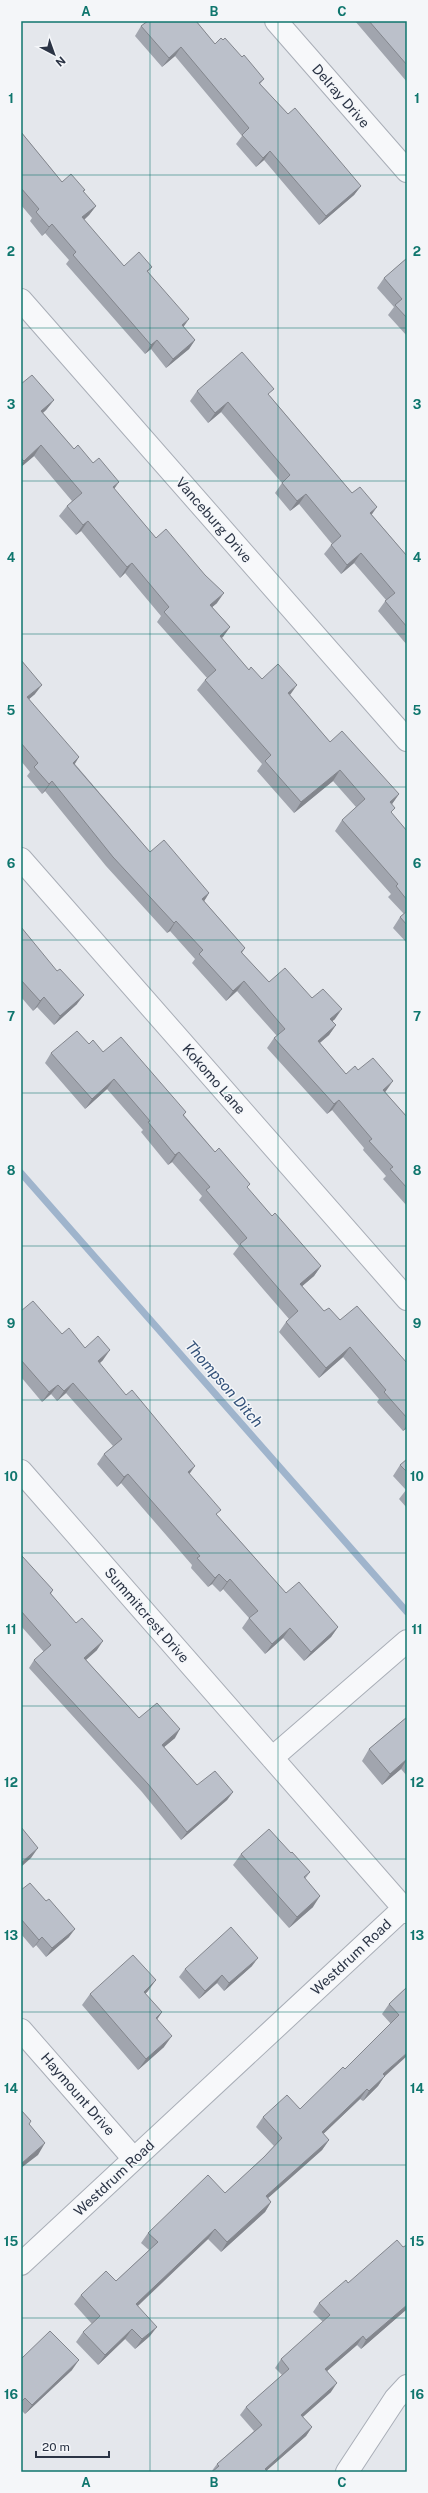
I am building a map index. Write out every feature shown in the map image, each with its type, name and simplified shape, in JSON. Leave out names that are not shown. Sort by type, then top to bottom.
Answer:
[{"type":"street","name":"Delray Drive","points":[[276,21],[407,171]]},
{"type":"street","name":"Vanceburg Drive","points":[[21,300],[407,740]]},
{"type":"street","name":"Kokomo Lane","points":[[21,859],[407,1299]]},
{"type":"street","name":"Summitcrest Drive","points":[[21,1471],[272,1758]]},
{"type":"street","points":[[272,1758],[402,1645]]},
{"type":"street","name":"Westdrum Road","points":[[21,2264],[406,1910],[272,1758]]},
{"type":"street","name":"Haymount Drive","points":[[21,2030],[134,2159]]},
{"type":"street","points":[[347,2472],[395,2399],[407,2386]]},
{"type":"building","points":[[148,21],[196,21],[215,44],[221,38],[223,40],[225,38],[242,57],[244,55],[264,79],[259,83],[288,114],[295,108],[361,186],[326,216],[270,151],[263,158],[242,135],[249,128],[181,47],[169,58],[141,26]]},
{"type":"building","points":[[369,21],[407,21],[407,65]]},
{"type":"building","points":[[21,132],[62,182],[71,174],[85,190],[83,191],[96,206],[82,217],[124,266],[139,252],[152,267],[147,271],[189,319],[182,325],[195,340],[173,359],[157,340],[151,345],[73,255],[76,252],[52,224],[49,227],[36,212],[39,209],[21,188]]},
{"type":"building","points":[[407,258],[407,318],[395,305],[402,299],[384,278]]},
{"type":"building","points":[[242,352],[274,389],[268,394],[352,493],[360,487],[377,507],[370,513],[407,556],[407,627],[385,601],[395,593],[361,553],[347,565],[331,545],[341,536],[306,494],[297,501],[282,483],[290,475],[228,402],[215,413],[197,391]]},
{"type":"building","points":[[32,375],[54,400],[41,411],[74,449],[78,445],[93,463],[99,458],[119,482],[113,487],[156,538],[166,529],[205,575],[224,593],[210,605],[230,627],[220,636],[249,670],[251,667],[262,679],[278,664],[297,685],[288,693],[330,742],[342,731],[399,794],[390,802],[395,808],[391,812],[407,831],[407,900],[396,886],[398,884],[342,820],[365,799],[340,770],[301,802],[265,761],[271,755],[205,680],[216,670],[164,612],[169,607],[132,563],[127,567],[88,521],[83,525],[67,506],[82,493],[41,445],[24,461],[21,458],[21,384]]},
{"type":"building","points":[[21,660],[42,685],[27,697],[79,757],[73,763],[150,852],[164,840],[209,893],[202,899],[245,948],[241,952],[269,982],[285,968],[312,998],[323,989],[342,1009],[330,1019],[336,1025],[318,1041],[346,1074],[355,1066],[358,1070],[373,1058],[393,1081],[383,1090],[407,1117],[407,1188],[390,1169],[393,1167],[369,1141],[372,1139],[339,1100],[334,1104],[274,1038],[285,1029],[244,981],[233,991],[199,954],[203,950],[176,921],[174,923],[113,857],[52,781],[49,784],[34,767],[38,763],[21,743]]},
{"type":"building","points":[[407,911],[407,925],[400,917]]},
{"type":"building","points":[[21,927],[57,971],[60,969],[84,995],[60,1016],[44,997],[40,1001],[21,980]]},
{"type":"building","points":[[77,1031],[89,1044],[93,1040],[103,1052],[121,1037],[186,1112],[183,1115],[215,1152],[219,1148],[250,1184],[247,1187],[272,1216],[275,1213],[321,1266],[300,1284],[324,1311],[329,1308],[340,1320],[357,1306],[407,1363],[407,1418],[384,1392],[386,1390],[350,1347],[326,1368],[286,1322],[298,1311],[240,1244],[247,1238],[206,1190],[210,1187],[179,1152],[175,1155],[148,1122],[150,1121],[114,1079],[92,1099],[51,1053]]},
{"type":"building","points":[[33,1301],[62,1334],[69,1328],[85,1348],[98,1336],[110,1350],[98,1361],[126,1395],[132,1390],[195,1466],[188,1472],[221,1510],[216,1514],[286,1593],[299,1582],[338,1627],[311,1652],[290,1628],[272,1644],[249,1618],[258,1611],[230,1579],[227,1582],[219,1574],[215,1578],[197,1558],[200,1556],[128,1474],[124,1477],[104,1454],[122,1439],[73,1383],[64,1391],[58,1385],[49,1392],[21,1360],[21,1311]]},
{"type":"building","points":[[407,1459],[407,1472],[400,1465]]},
{"type":"building","points":[[22,1556],[53,1590],[50,1593],[76,1623],[82,1618],[103,1641],[84,1658],[139,1718],[157,1703],[180,1729],[162,1745],[197,1785],[215,1771],[233,1792],[187,1832],[148,1784],[34,1660],[51,1645],[21,1611]]},
{"type":"building","points":[[407,1717],[407,1759],[390,1774],[369,1749]]},
{"type":"building","points":[[21,1827],[38,1848],[21,1863]]},
{"type":"building","points":[[269,1829],[310,1872],[304,1877],[320,1896],[297,1917],[241,1854]]},
{"type":"building","points":[[30,1883],[46,1901],[49,1899],[75,1929],[52,1948],[42,1937],[39,1940],[21,1919],[21,1890]]},
{"type":"building","points":[[231,1927],[258,1958],[229,1983],[222,1975],[205,1991],[185,1969]]},
{"type":"building","points":[[133,1955],[156,1980],[144,1992],[162,2012],[156,2018],[172,2036],[146,2059],[90,1994]]},
{"type":"building","points":[[407,1987],[407,2053],[383,2074],[385,2076],[369,2091],[367,2089],[322,2132],[329,2140],[266,2196],[271,2202],[227,2242],[215,2229],[136,2304],[157,2327],[142,2339],[132,2329],[105,2355],[83,2332],[100,2316],[81,2295],[106,2271],[116,2281],[158,2242],[148,2233],[208,2175],[225,2193],[264,2157],[282,2138],[263,2117],[287,2095],[300,2109],[343,2067],[345,2069],[399,2015],[389,2004]]},
{"type":"building","points":[[21,2110],[31,2121],[29,2124],[45,2143],[22,2163],[21,2162]]},
{"type":"building","points":[[397,2240],[403,2247],[407,2245],[407,2305],[366,2340],[363,2336],[325,2369],[337,2383],[301,2415],[312,2427],[265,2469],[268,2472],[212,2472],[219,2466],[217,2464],[262,2425],[246,2407],[289,2369],[281,2359],[330,2315],[319,2303],[346,2280],[348,2283]]},
{"type":"building","points":[[50,2331],[79,2360],[32,2405],[25,2398],[21,2402],[21,2359]]},
{"type":"waterway","name":"Thompson Ditch","points":[[21,1173],[407,1612]]}]
